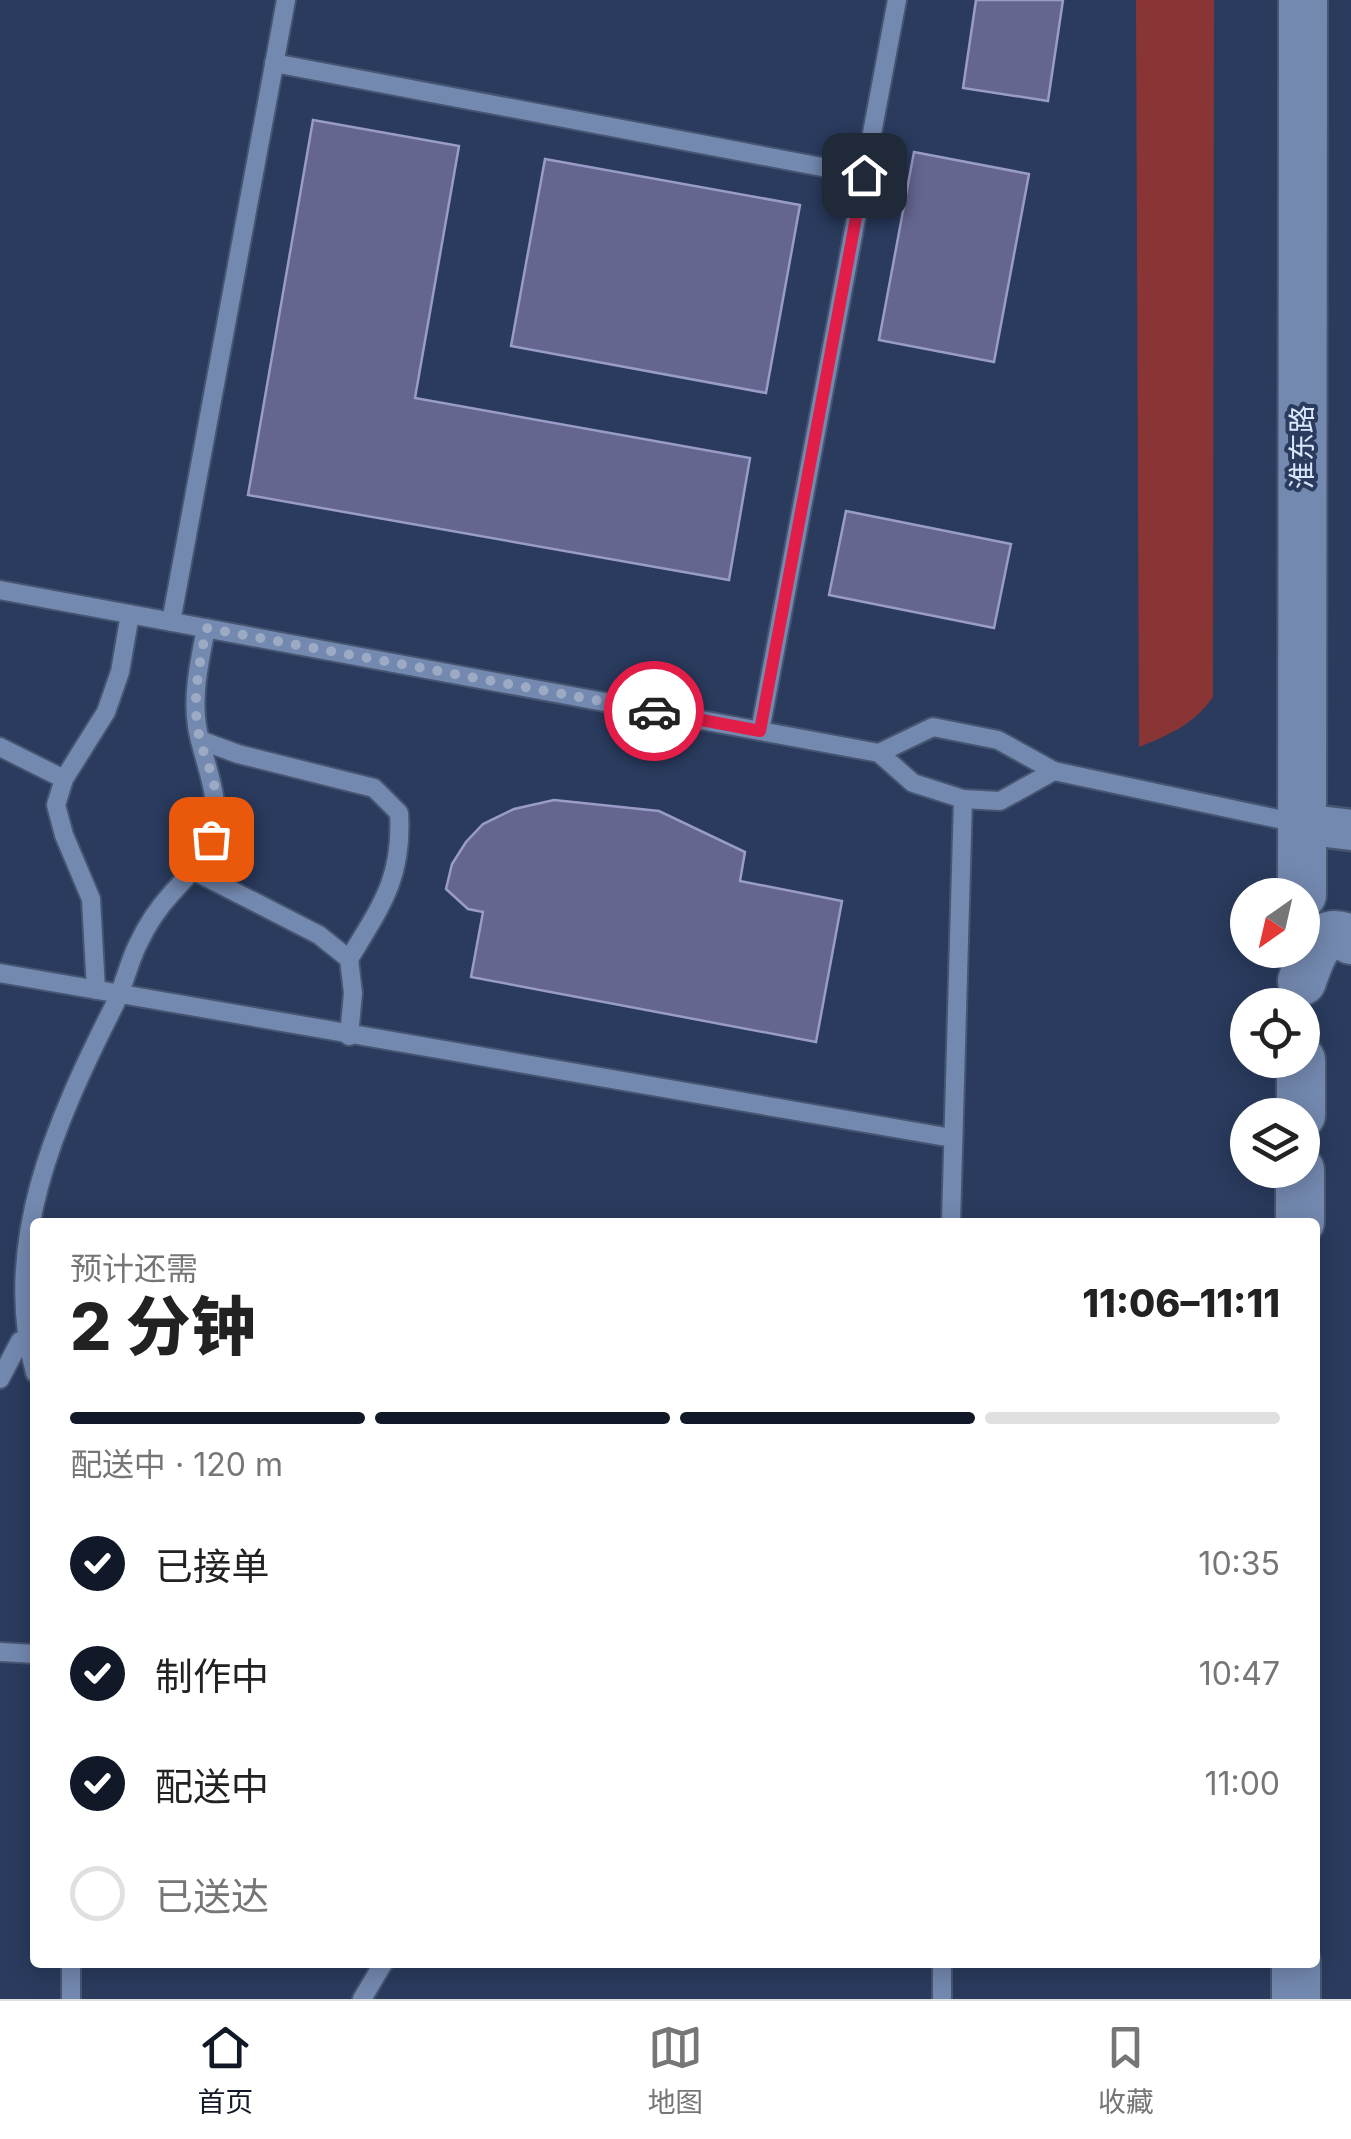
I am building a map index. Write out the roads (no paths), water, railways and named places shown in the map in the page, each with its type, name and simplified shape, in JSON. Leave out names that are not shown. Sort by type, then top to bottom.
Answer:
[{"type":"main road","name":"淮东路","points":[[1302,878],[1303,0]]},
{"type":"main road","points":[[1302,979],[1317,944],[1328,934],[1351,940]]},
{"type":"main road","points":[[1300,1188],[1300,1218]]},
{"type":"main road","points":[[1296,1968],[1296,1999]]},
{"type":"street","points":[[1302,824],[1351,830]]},
{"type":"lane","points":[[172,622],[286,0]]},
{"type":"lane","points":[[760,731],[897,0]]},
{"type":"lane","points":[[274,63],[864,175]]},
{"type":"lane","points":[[0,590],[878,753],[913,784],[963,799],[1000,802],[1054,771]]},
{"type":"lane","points":[[96,990],[91,900],[56,805],[64,780],[106,712],[120,672],[130,614]]},
{"type":"lane","points":[[30,1362],[20,1341],[14,1294],[18,1232],[26,1194],[44,1144],[120,995],[138,943],[169,896],[194,871],[211,839],[216,814],[214,783],[200,740],[196,683],[206,628]]},
{"type":"lane","points":[[878,753],[932,727],[998,740],[1054,771],[1302,824]]},
{"type":"lane","points":[[200,740],[238,754],[374,788],[399,813],[401,847],[391,886],[348,959],[353,993],[349,1036]]},
{"type":"lane","points":[[0,747],[64,780]]},
{"type":"lane","points":[[950,1218],[963,799]]},
{"type":"lane","points":[[194,871],[292,919],[348,959]]},
{"type":"lane","points":[[0,973],[952,1138]]},
{"type":"lane","points":[[0,1379],[20,1341]]},
{"type":"lane","points":[[0,1652],[30,1654]]},
{"type":"lane","points":[[70,1968],[70,1999]]},
{"type":"lane","points":[[362,1999],[380,1968]]},
{"type":"lane","points":[[942,1968],[942,1999]]}]
